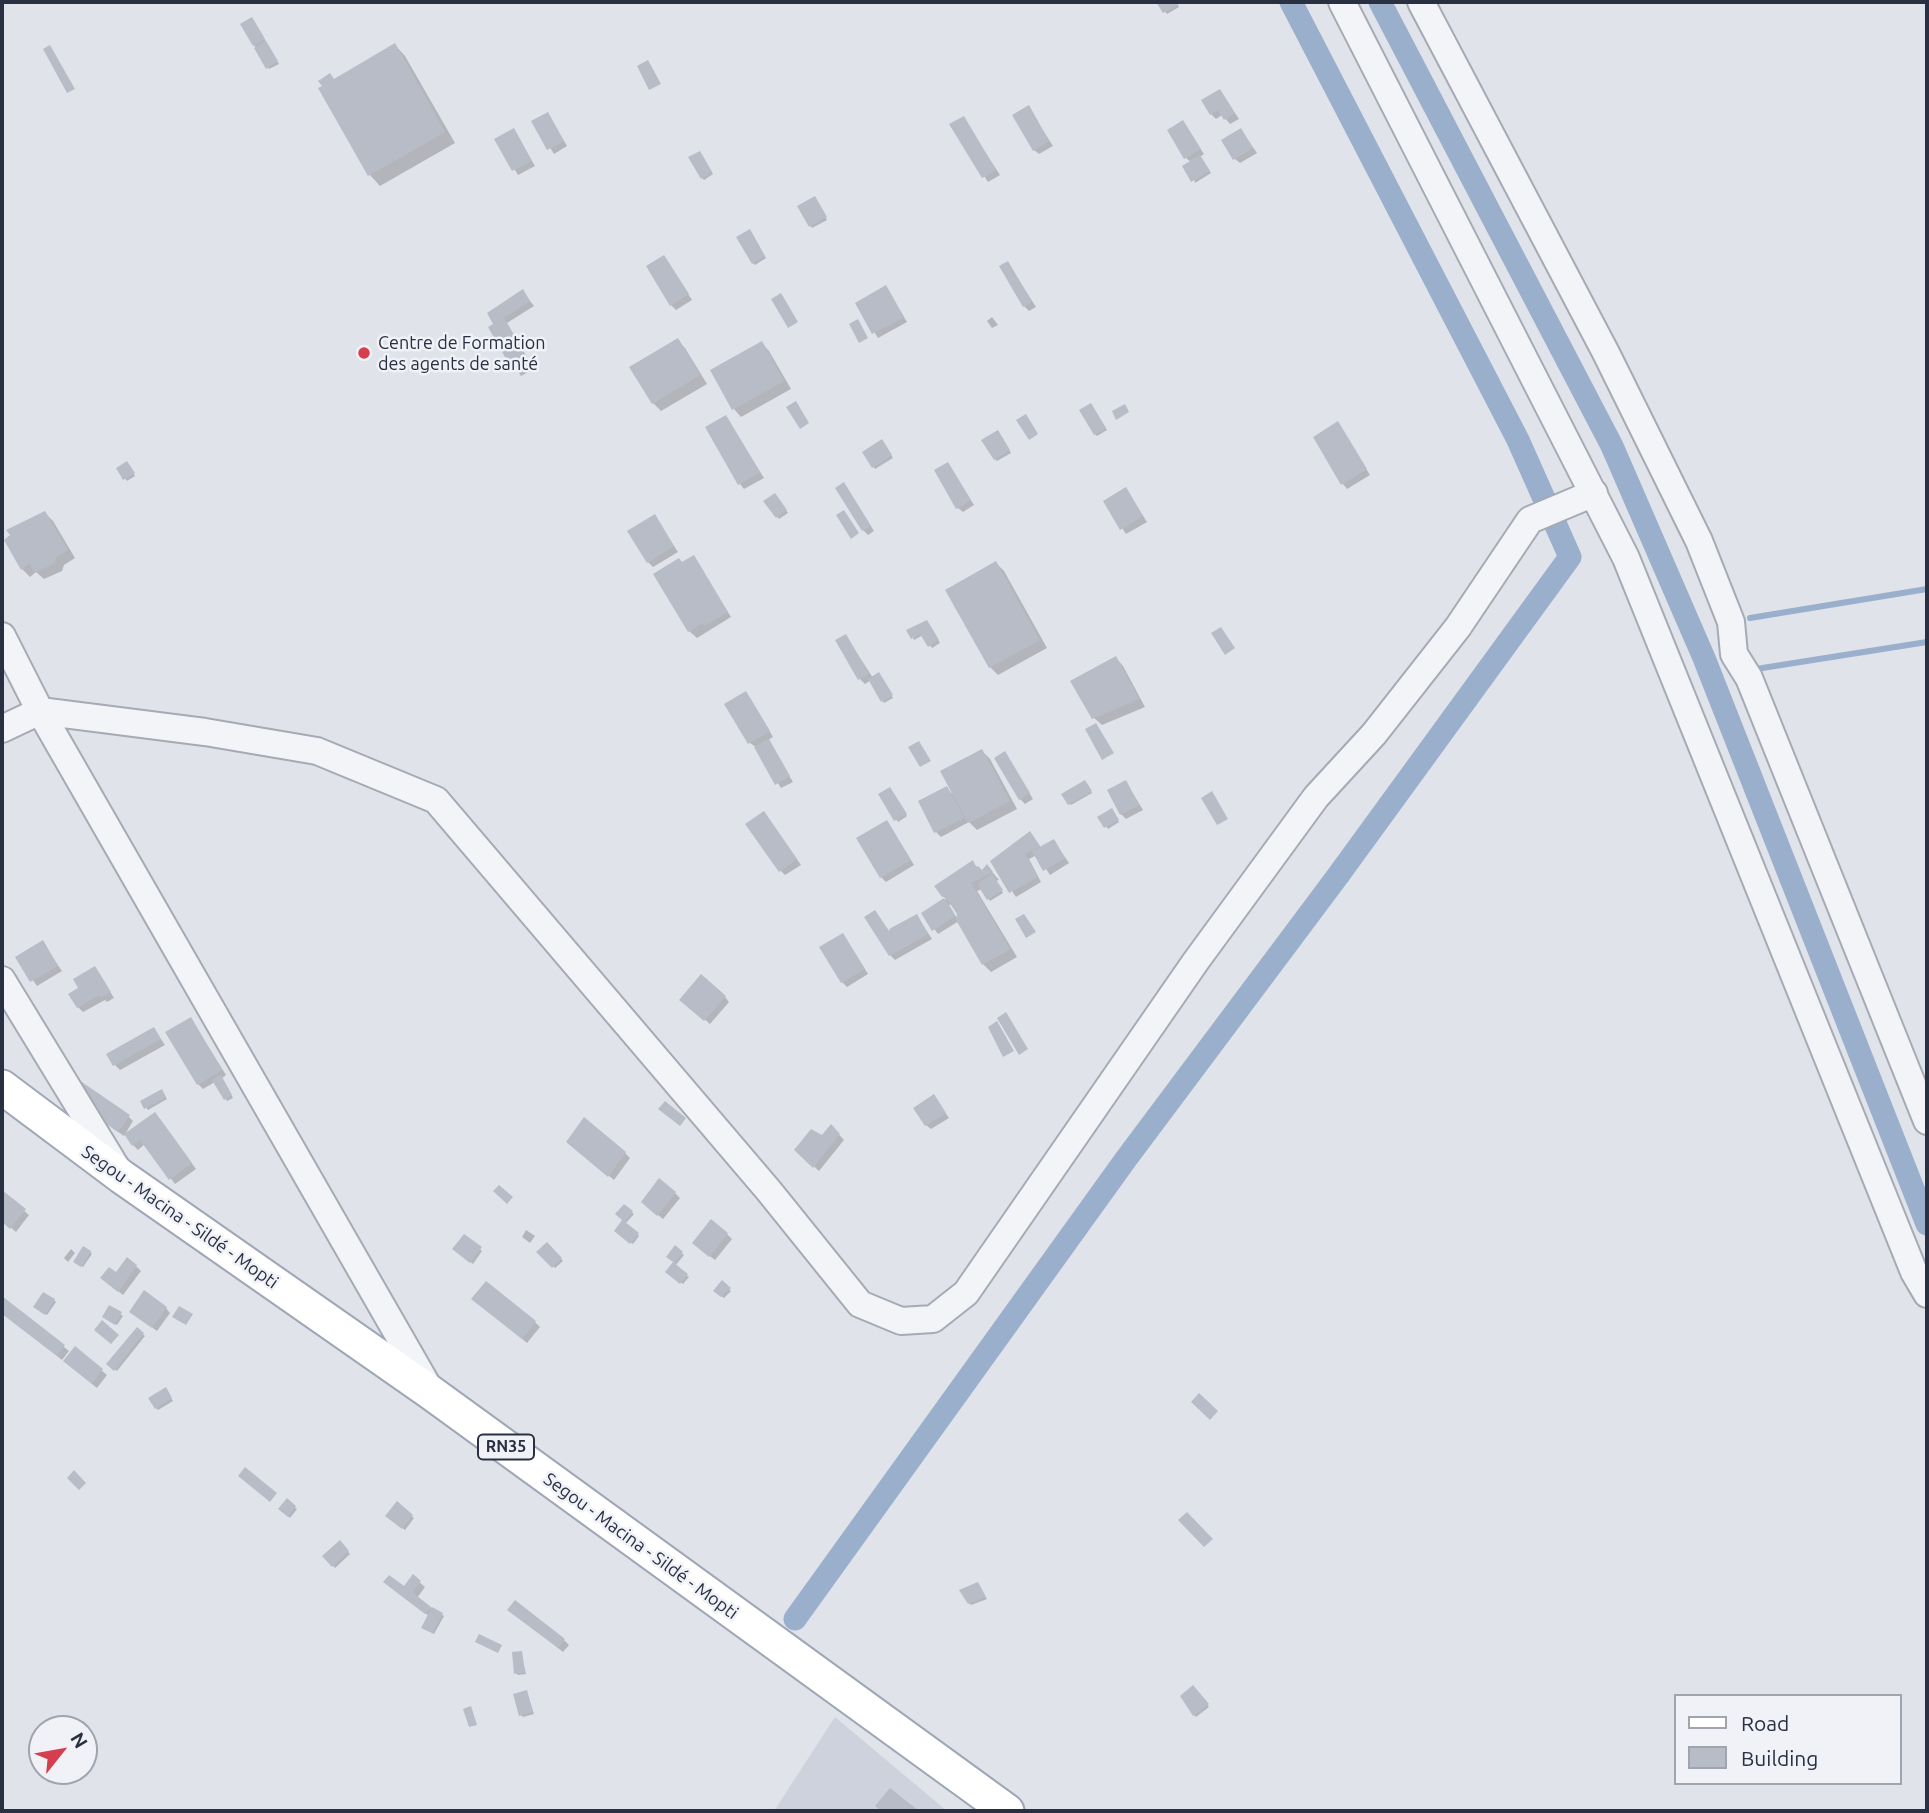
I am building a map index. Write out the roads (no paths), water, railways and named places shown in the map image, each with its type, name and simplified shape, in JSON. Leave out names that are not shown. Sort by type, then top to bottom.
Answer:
[{"type":"main road","name":"Segou - Macina - Sildé - Mopti","points":[[2,1087],[122,1177],[430,1392],[1007,1811]]},
{"type":"street","points":[[1342,2],[1584,497],[1626,558],[1914,1272],[1927,1294]]},
{"type":"street","points":[[1421,2],[1606,353],[1699,541],[1731,622],[1734,654],[1749,678],[1927,1121]]},
{"type":"street","points":[[2,729],[40,710],[181,728],[317,751],[436,800],[769,1191],[860,1304],[901,1321],[933,1319],[966,1293],[1196,961],[1316,797],[1374,734],[1458,627],[1530,520],[1584,497]]},
{"type":"street","points":[[2,636],[40,710],[430,1392]]},
{"type":"street","points":[[2,980],[122,1177]]},
{"type":"waterway","points":[[795,1619],[1126,1159],[1337,877],[1570,557],[1518,440],[1291,2]]},
{"type":"waterway","points":[[1380,2],[1612,446],[1704,658],[1927,1224]]},
{"type":"waterway","points":[[1750,618],[1927,589]]},
{"type":"waterway","points":[[1756,669],[1927,642]]},
{"type":"place","name":"Centre de Formation des agents de santé","points":[[364,353]]}]
